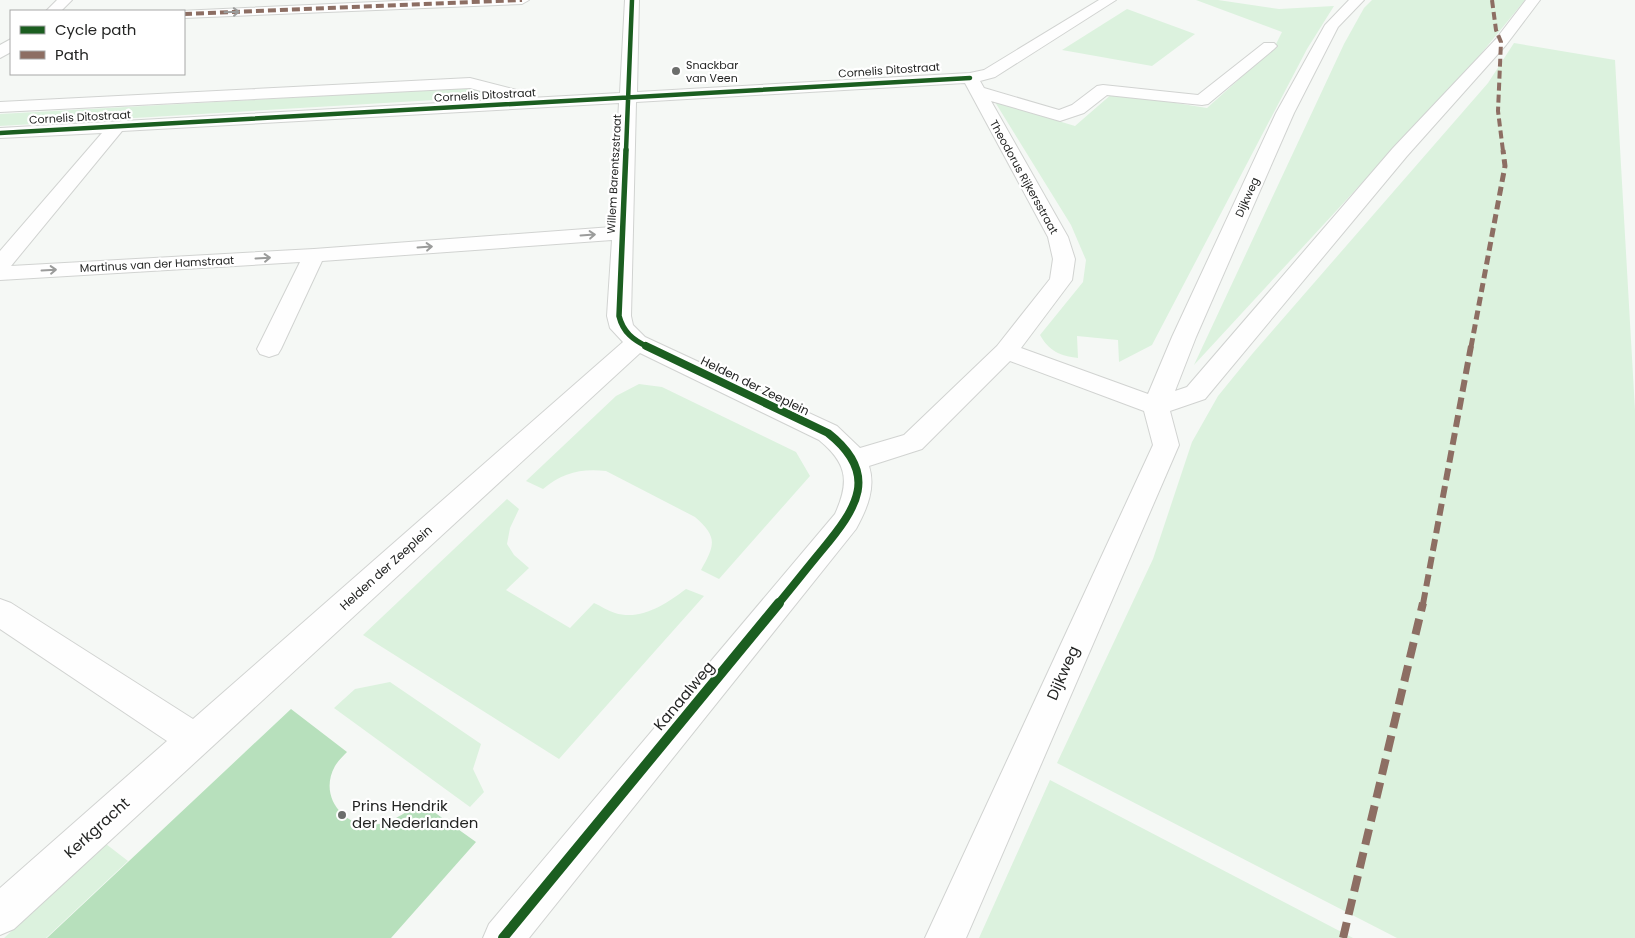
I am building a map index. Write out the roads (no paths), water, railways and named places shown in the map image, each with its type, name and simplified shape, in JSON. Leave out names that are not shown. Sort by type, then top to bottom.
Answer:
[{"type":"street","points":[[54,10],[66,0]]},
{"type":"street","points":[[185,14],[522,0]]},
{"type":"street","name":"Willem Barentszstraat","points":[[632,0],[619,316],[622,328],[637,342]]},
{"type":"street","points":[[974,84],[1109,0]]},
{"type":"street","name":"Dijkweg","points":[[945,938],[1166,446],[1156,406],[1184,337],[1285,113],[1332,25],[1357,0]]},
{"type":"street","points":[[1006,351],[1156,406],[1196,394],[1400,152],[1501,42],[1532,0]]},
{"type":"street","points":[[0,53],[10,45]]},
{"type":"street","points":[[974,84],[1060,116],[1078,109],[1103,90],[1202,100],[1268,46]]},
{"type":"street","name":"Cornelis Ditostraat","points":[[0,106],[470,83],[527,99],[556,102]]},
{"type":"street","name":"Cornelis Ditostraat","points":[[0,133],[629,98],[974,84]]},
{"type":"street","name":"Theodorus Rijkersstraat","points":[[855,460],[912,442],[1006,351],[1061,280],[1064,259],[1058,237],[974,84]]},
{"type":"street","points":[[0,265],[116,127]]},
{"type":"street","name":"Martinus van der Hamstraat","points":[[0,273],[314,256],[621,233]]},
{"type":"street","points":[[269,349],[314,256]]},
{"type":"street","name":"Helden der Zeeplein","points":[[194,740],[637,342],[828,433],[844,445],[855,460]]},
{"type":"street","name":"Kanaalweg","points":[[503,938],[846,521],[859,489],[855,460]]},
{"type":"street","points":[[0,612],[194,740]]},
{"type":"street","name":"Kerkgracht","points":[[0,915],[194,740]]},
{"type":"place","name":"Snackbar van Veen","points":[[676,71]]},
{"type":"place","name":"Prins Hendrik der Nederlanden","points":[[342,815]]}]
